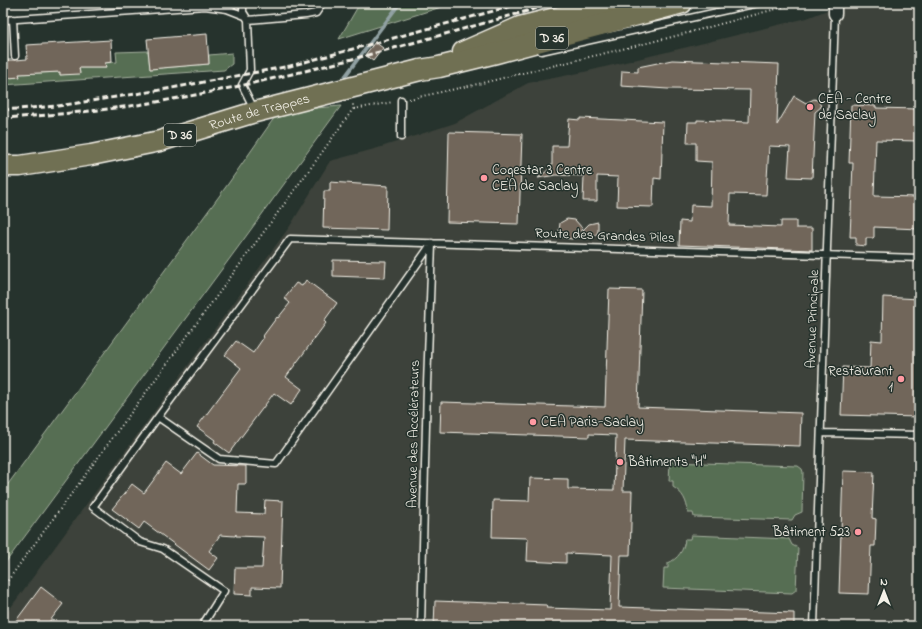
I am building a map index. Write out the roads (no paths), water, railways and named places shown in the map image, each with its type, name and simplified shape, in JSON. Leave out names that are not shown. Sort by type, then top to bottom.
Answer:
[{"type":"main road","name":"D 36","points":[[420,70],[520,27],[614,3]]},
{"type":"main road","name":"D 36","points":[[420,70],[439,67],[504,51],[682,3]]},
{"type":"main road","name":"Route de Trappes","points":[[3,166],[20,166],[41,163],[91,155],[160,141],[255,112],[420,70]]},
{"type":"lane","points":[[243,3],[243,12],[247,18],[250,70],[242,85],[255,112]]},
{"type":"lane","points":[[3,20],[205,6],[227,8],[247,18],[306,15],[316,13],[320,7],[320,3]]},
{"type":"lane","points":[[504,51],[538,52],[758,3]]},
{"type":"lane","name":"Avenue Principale","points":[[814,626],[828,257],[835,8]]},
{"type":"lane","points":[[13,19],[15,56]]},
{"type":"lane","points":[[401,100],[401,137]]},
{"type":"lane","name":"Route des Grandes Piles","points":[[158,417],[290,239],[828,257],[919,258]]},
{"type":"lane","points":[[202,626],[224,591],[163,549],[140,542],[93,507],[158,417],[220,459],[276,464],[432,243]]},
{"type":"lane","name":"Avenue des Accélérateurs","points":[[421,626],[432,243]]},
{"type":"lane","points":[[822,433],[919,434]]},
{"type":"waterway","points":[[343,79],[400,3]]},
{"type":"railway","points":[[3,110],[58,106],[161,90],[290,66],[523,3]]},
{"type":"railway","points":[[3,118],[103,110],[212,92],[360,57],[556,3]]},
{"type":"place","name":"CEA - Centre de Saclay","points":[[810,107]]},
{"type":"place","name":"Cogestar 3 Centre CEA de Saclay","points":[[484,178]]},
{"type":"place","name":"Restaurant 1","points":[[901,379]]},
{"type":"place","name":"CEA Paris-Saclay","points":[[533,422]]},
{"type":"place","name":"Bâtiments \"H\"","points":[[620,462]]},
{"type":"place","name":"Bâtiment 523","points":[[858,532]]}]
